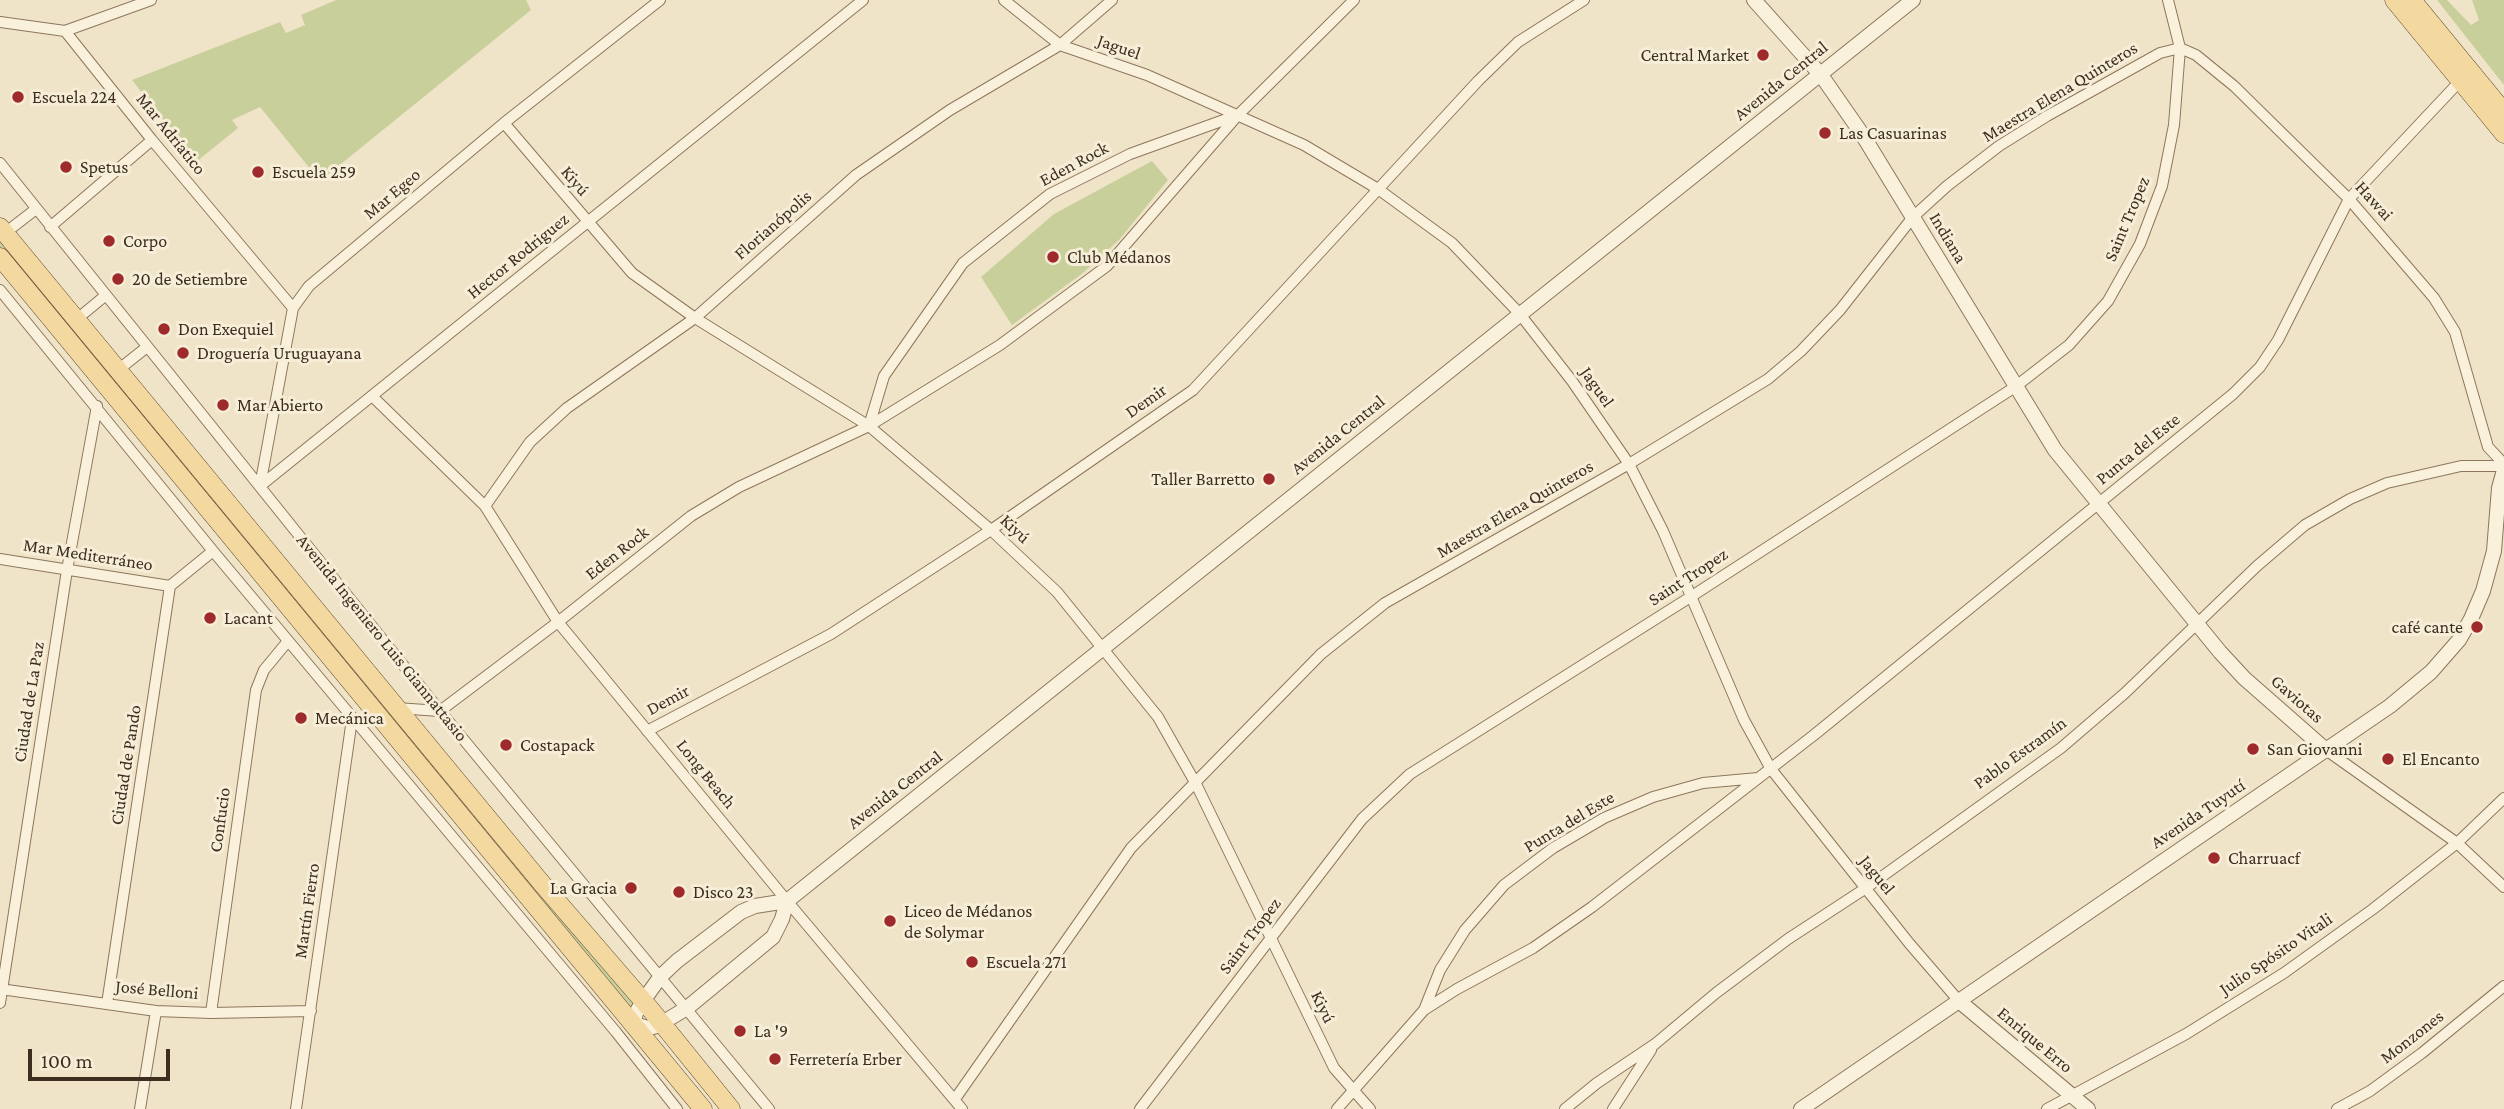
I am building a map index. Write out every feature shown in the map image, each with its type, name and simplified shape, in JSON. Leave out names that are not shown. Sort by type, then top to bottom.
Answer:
[{"type":"main road","points":[[2394,0],[2504,134]]},
{"type":"main road","points":[[2412,0],[2504,112]]},
{"type":"main road","name":"Avenida Ingeniero Luis Giannattasio","points":[[3,230],[544,887],[663,1024],[731,1109]]},
{"type":"main road","points":[[0,257],[703,1109]]},
{"type":"street","points":[[0,22],[65,32],[136,3],[151,0]]},
{"type":"street","name":"Mar Egeo","points":[[260,486],[293,308],[309,286],[504,123],[660,0]]},
{"type":"street","name":"Hector Rodriguez","points":[[260,486],[863,0]]},
{"type":"street","name":"Jaguel","points":[[1004,0],[1060,45],[1147,75],[1238,115],[1304,145],[1378,189],[1452,243],[1519,313],[1572,381],[1629,464],[1663,531],[1744,720],[1771,769],[1819,832],[1959,1001]]},
{"type":"street","name":"Florianópolis","points":[[485,506],[530,442],[567,408],[695,318],[856,175],[950,110],[1060,45],[1112,0]]},
{"type":"street","name":"Eden Rock","points":[[440,711],[558,622],[691,516],[739,487],[869,426],[1000,345],[1107,266],[1238,115],[1354,0]]},
{"type":"street","name":"Demir","points":[[647,731],[831,634],[991,530],[1193,390],[1518,42],[1584,0]]},
{"type":"street","name":"Indiana","points":[[1754,0],[1821,75],[1862,134],[2055,450],[2098,505]]},
{"type":"street","name":"Avenida Central","points":[[633,1024],[643,1001],[661,976],[677,961],[741,912],[755,906],[787,901],[1913,0]]},
{"type":"street","points":[[2168,0],[2180,48]]},
{"type":"street","name":"Mar Adríatico","points":[[65,32],[293,308]]},
{"type":"street","name":"Hawai","points":[[2180,48],[2196,55],[2234,86],[2349,199],[2416,275],[2455,332],[2488,447],[2504,467]]},
{"type":"street","name":"Maestra Elena Quinteros","points":[[955,1099],[1131,848],[1321,654],[1385,603],[1629,464],[1768,379],[1801,351],[1840,310],[1913,217],[1947,186],[2000,146],[2048,116],[2160,53],[2180,48]]},
{"type":"street","name":"Saint Tropez","points":[[1140,1109],[1362,819],[1410,774],[2015,387],[2069,345],[2108,301],[2140,244],[2162,186],[2175,125],[2180,48]]},
{"type":"street","name":"Punta del Este","points":[[1337,1109],[1424,1010],[1533,948],[1592,906],[1761,777],[2233,394],[2260,367],[2278,340],[2349,199],[2460,81]]},
{"type":"street","name":"Eden Rock","points":[[869,426],[884,376],[963,263],[1050,194],[1130,153],[1238,115]]},
{"type":"street","name":"Kiyú","points":[[504,123],[632,273],[695,318],[869,426],[991,530],[1057,592],[1158,717],[1196,784],[1334,1068],[1370,1109]]},
{"type":"street","points":[[50,227],[152,140]]},
{"type":"street","name":"Avenida Ingeniero Luis Giannattasio","points":[[0,163],[440,711],[769,1109]]},
{"type":"street","points":[[3,230],[36,209]]},
{"type":"street","points":[[0,290],[213,551],[616,1032],[677,1109]]},
{"type":"street","points":[[77,319],[106,295]]},
{"type":"street","points":[[118,370],[148,347]]},
{"type":"street","name":"Long Beach","points":[[372,397],[485,506],[558,622],[962,1109]]},
{"type":"street","name":"Ciudad de La Paz","points":[[0,1003],[67,570],[97,406]]},
{"type":"street","name":"Pablo Estramín","points":[[1565,1109],[1597,1083],[1655,1044],[1716,993],[1788,939],[1866,888],[2061,748],[2125,693],[2257,566],[2305,525],[2350,499],[2387,483],[2461,466],[2504,467]]},
{"type":"street","name":"Avenida Tuyutí","points":[[1801,1109],[2412,689],[2439,664],[2471,619],[2489,572],[2504,467]]},
{"type":"street","name":"Gaviotas","points":[[2098,505],[2244,678],[2326,750],[2457,843],[2504,887]]},
{"type":"street","points":[[170,586],[213,551]]},
{"type":"street","name":"Mar Mediterráneo","points":[[0,559],[170,586]]},
{"type":"street","name":"Ciudad de Pando","points":[[107,1004],[170,586]]},
{"type":"street","name":"Confucio","points":[[211,1013],[256,690],[264,670],[288,641]]},
{"type":"street","points":[[396,708],[440,711]]},
{"type":"street","points":[[352,719],[373,709]]},
{"type":"street","name":"Martín Fierro","points":[[296,1109],[352,719]]},
{"type":"street","name":"Punta del Este","points":[[1424,1010],[1440,970],[1465,930],[1504,885],[1553,848],[1604,818],[1653,797],[1703,783],[1761,777]]},
{"type":"street","name":"Julio Spósito Vitali","points":[[2047,1109],[2186,1034],[2284,973],[2373,909],[2457,843],[2504,798]]},
{"type":"street","points":[[616,1032],[633,1024],[649,1028],[663,1024],[687,1009],[773,937],[787,901]]},
{"type":"street","name":"Monzones","points":[[2337,1109],[2370,1091],[2504,986]]},
{"type":"street","name":"José Belloni","points":[[1,990],[156,1011],[311,1011]]},
{"type":"street","name":"Enrique Erro","points":[[1959,1001],[2088,1109]]},
{"type":"street","points":[[140,1109],[156,1011]]},
{"type":"street","points":[[1613,1109],[1655,1044]]},
{"type":"green space","points":[[336,0],[526,0],[531,10],[320,181],[260,107],[232,120],[238,128],[196,162],[132,80],[280,22],[286,33],[305,25],[301,15]]},
{"type":"green space","points":[[2437,0],[2447,0],[2471,25],[2479,20],[2472,0],[2504,0],[2504,85]]},
{"type":"green space","name":"Club Médanos","points":[[1152,161],[1168,180],[1119,240],[1083,273],[1012,325],[981,277],[1054,214]]},
{"type":"green space","points":[[0,234],[638,1007],[634,1014],[0,249]]},
{"type":"place","name":"Central Market","points":[[1763,55]]},
{"type":"place","name":"Escuela 224","points":[[18,97]]},
{"type":"place","name":"Las Casuarinas","points":[[1825,133]]},
{"type":"place","name":"Spetus","points":[[66,167]]},
{"type":"place","name":"Escuela 259","points":[[258,172]]},
{"type":"place","name":"Corpo","points":[[109,241]]},
{"type":"place","name":"Club Médanos","points":[[1053,257]]},
{"type":"place","name":"20 de Setiembre","points":[[118,279]]},
{"type":"place","name":"Don Exequiel","points":[[164,329]]},
{"type":"place","name":"Droguería Uruguayana","points":[[183,353]]},
{"type":"place","name":"Mar Abierto","points":[[223,405]]},
{"type":"place","name":"Taller Barretto","points":[[1269,479]]},
{"type":"place","name":"Lacant","points":[[210,618]]},
{"type":"place","name":"café cante","points":[[2477,627]]},
{"type":"place","name":"Mecánica","points":[[301,718]]},
{"type":"place","name":"Costapack","points":[[506,745]]},
{"type":"place","name":"San Giovanni","points":[[2253,749]]},
{"type":"place","name":"El Encanto","points":[[2388,759]]},
{"type":"place","name":"Charruacf","points":[[2214,858]]},
{"type":"place","name":"La Gracia","points":[[631,888]]},
{"type":"place","name":"Disco 23","points":[[679,892]]},
{"type":"place","name":"Liceo de Médanos de Solymar","points":[[890,921]]},
{"type":"place","name":"Escuela 271","points":[[972,962]]},
{"type":"place","name":"La '9","points":[[740,1031]]},
{"type":"place","name":"Ferretería Erber","points":[[775,1059]]}]
